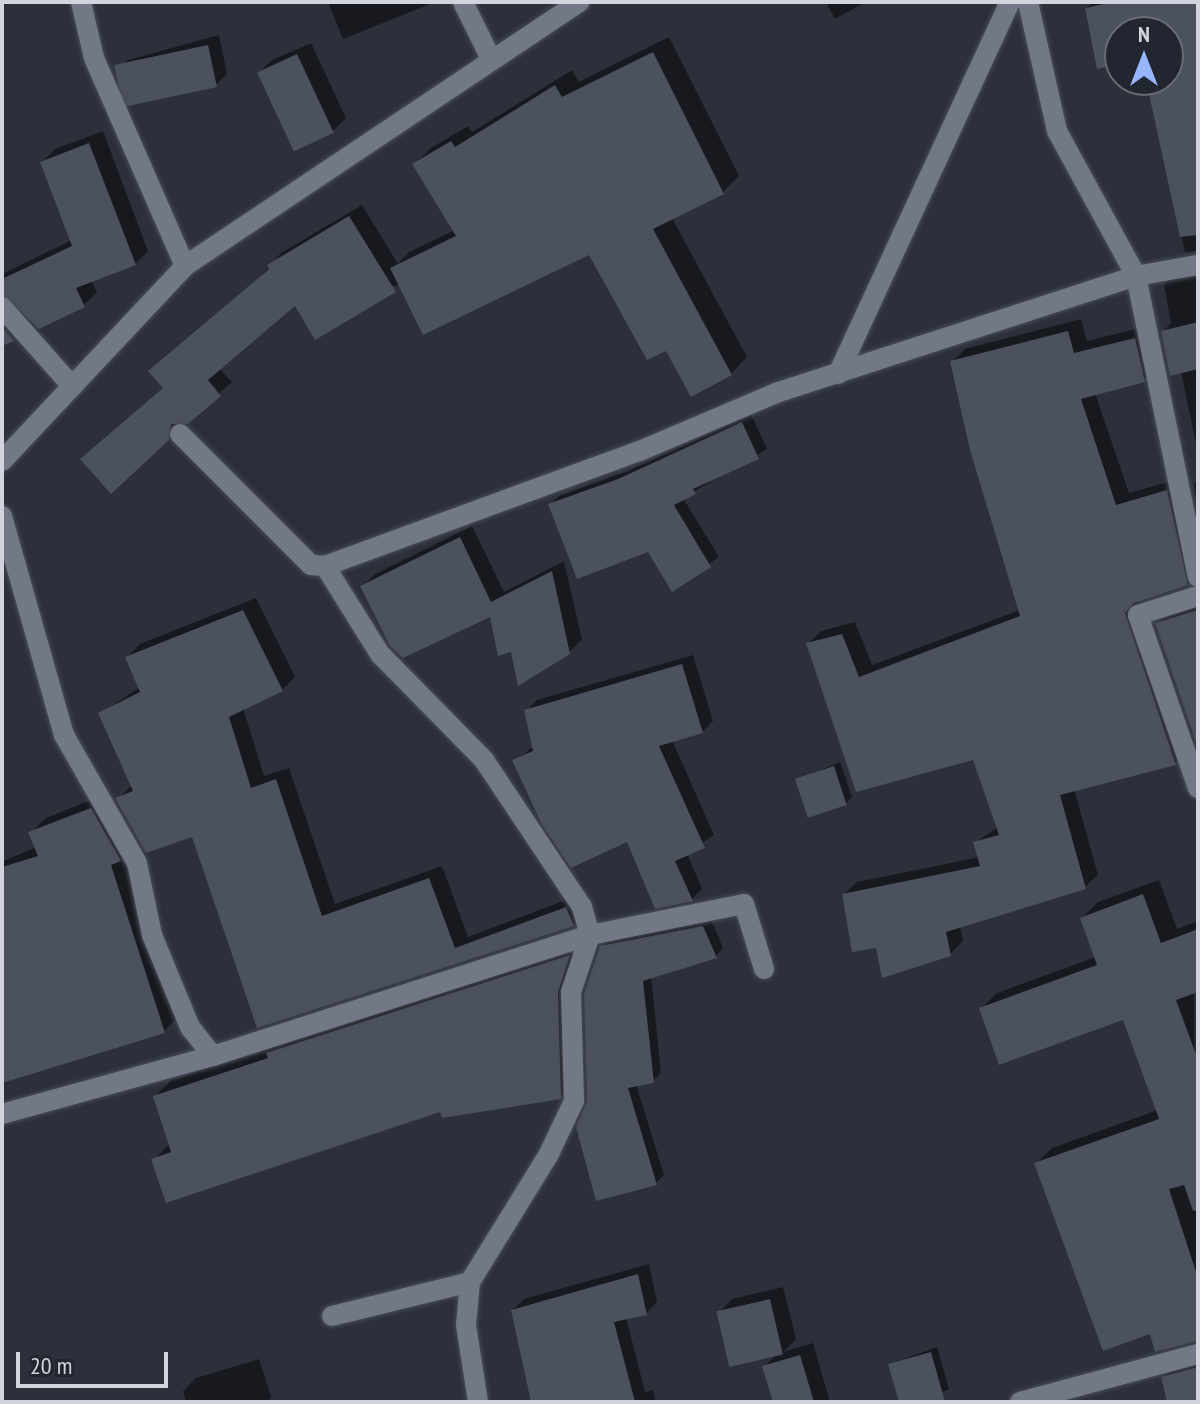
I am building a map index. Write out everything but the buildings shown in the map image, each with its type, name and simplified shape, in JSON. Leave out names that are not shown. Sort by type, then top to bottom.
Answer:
[{"type":"street","points":[[81,2],[94,58],[185,266]]},
{"type":"street","points":[[463,2],[491,59]]},
{"type":"street","points":[[2,461],[185,266],[580,2]]},
{"type":"street","points":[[838,374],[1010,2]]},
{"type":"street","points":[[1028,2],[1057,131],[1136,276],[1198,577]]},
{"type":"street","points":[[180,434],[311,565],[325,566],[642,450],[776,393],[1136,276],[1198,265]]},
{"type":"street","points":[[2,307],[72,386]]},
{"type":"street","points":[[2,516],[64,735],[137,863],[152,935],[190,1027],[213,1056]]},
{"type":"street","points":[[325,566],[380,654],[484,760],[582,907],[590,935],[571,992],[574,1101],[549,1154],[470,1282],[466,1325],[478,1402]]},
{"type":"street","points":[[1198,596],[1138,615],[1198,788]]},
{"type":"street","points":[[2,1114],[213,1056],[590,935],[744,904],[764,969]]},
{"type":"street","points":[[332,1316],[470,1282]]},
{"type":"street","points":[[1020,1402],[1198,1354]]}]
